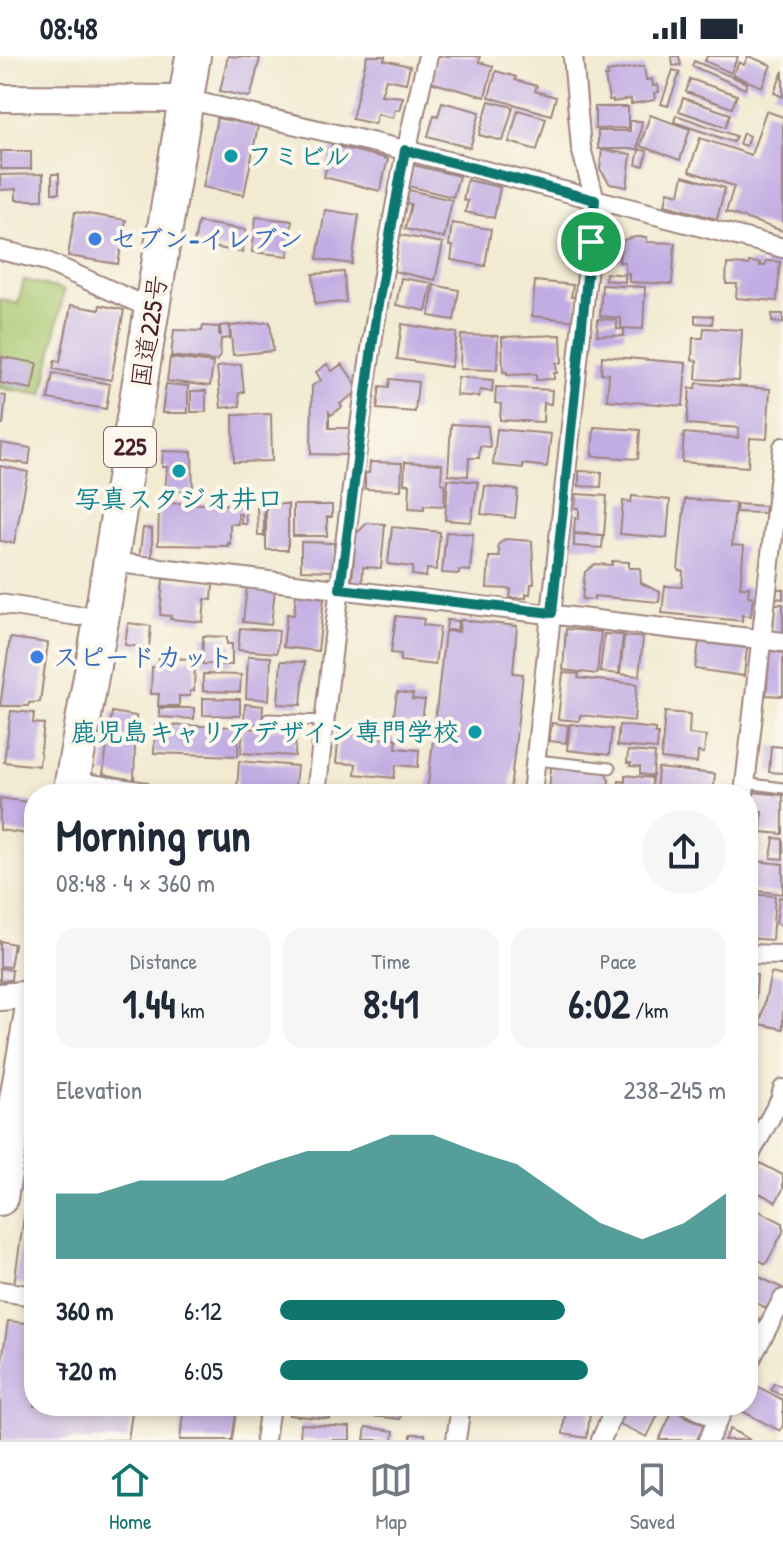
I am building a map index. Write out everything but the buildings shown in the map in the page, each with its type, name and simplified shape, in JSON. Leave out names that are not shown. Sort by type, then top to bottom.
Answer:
[{"type":"highway","name":"国道225号","points":[[71,784],[193,56]]},
{"type":"highway","points":[[0,1198],[24,1059]]},
{"type":"street","points":[[317,784],[377,310],[405,150],[428,56]]},
{"type":"street","points":[[533,784],[595,200],[581,148],[573,56]]},
{"type":"street","points":[[0,98],[185,99],[405,150],[783,248]]},
{"type":"street","points":[[0,250],[43,260],[152,309]]},
{"type":"street","points":[[746,784],[783,447]]},
{"type":"street","points":[[110,562],[783,642]]},
{"type":"street","points":[[0,604],[78,616],[102,615]]},
{"type":"street","points":[[758,954],[783,955]]},
{"type":"street","points":[[0,997],[24,995]]},
{"type":"street","points":[[758,1140],[783,1089]]},
{"type":"street","points":[[0,1291],[24,1295]]},
{"type":"street","points":[[758,1345],[783,1299]]},
{"type":"street","points":[[265,1440],[269,1416]]},
{"type":"street","points":[[456,1440],[460,1416]]},
{"type":"street","points":[[601,1440],[612,1416]]},
{"type":"street","points":[[708,1440],[720,1416]]},
{"type":"lane","points":[[268,719],[325,721]]},
{"type":"lane","points":[[536,760],[610,768]]},
{"type":"lane","points":[[758,789],[783,788]]},
{"type":"green space","points":[[24,280],[64,290],[43,395],[0,388],[0,299],[18,304]]},
{"type":"place","name":"フミビル","points":[[231,156]]},
{"type":"place","name":"セブン-イレブン","points":[[95,239]]},
{"type":"place","name":"写真スタジオ井口","points":[[179,471]]},
{"type":"place","name":"スピードカット","points":[[37,657]]},
{"type":"place","name":"鹿児島キャリアデザイン専門学校","points":[[475,732]]},
{"type":"route","points":[[405,150],[595,200],[591,242],[552,613],[340,589],[377,310],[405,150]]}]
